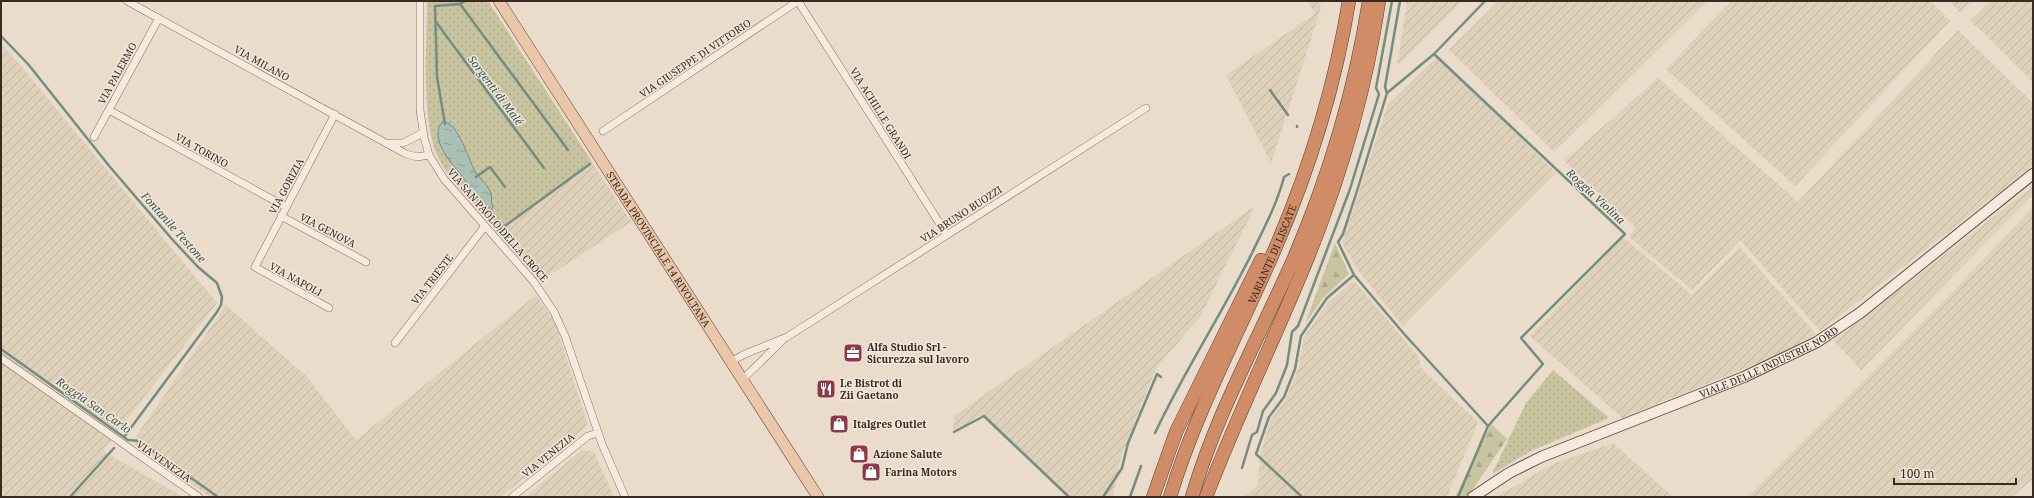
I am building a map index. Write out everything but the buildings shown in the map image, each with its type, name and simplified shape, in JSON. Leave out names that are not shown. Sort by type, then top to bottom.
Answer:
[{"type":"highway","name":"VARIANTE DI LISCATE","points":[[1192,497],[1208,448],[1293,258],[1323,183],[1348,104],[1369,1]]},
{"type":"highway","points":[[1206,497],[1226,445],[1308,257],[1330,196],[1357,110],[1379,1]]},
{"type":"highway","name":"VARIANTE DI LISCATE","points":[[1170,497],[1189,441],[1269,264],[1301,182],[1328,99],[1349,5]]},
{"type":"highway","points":[[1154,497],[1176,432],[1266,250],[1289,198],[1330,76],[1349,5]]},
{"type":"main road","name":"STRADA PROVINCIALE 14 RIVOLTANA","points":[[499,1],[732,361],[818,497]]},
{"type":"main road","name":"VIALE DELLE INDUSTRIE NORD","points":[[1473,497],[1509,473],[1541,457],[1744,377],[1817,342],[1860,313],[2033,174]]},
{"type":"street","name":"VIA MILANO","points":[[127,1],[410,155],[420,157],[429,155]]},
{"type":"street","name":"VIA SAN PAOLO DELLA CROCE","points":[[420,1],[420,94],[423,133],[429,155],[444,179],[534,282],[554,312],[565,336],[598,433],[625,497]]},
{"type":"street","name":"VIA GIUSEPPE DI VITTORIO","points":[[603,131],[798,1]]},
{"type":"street","name":"VIA ACHILLE GRANDI","points":[[798,1],[947,235]]},
{"type":"street","name":"VIA PALERMO","points":[[94,138],[159,18]]},
{"type":"street","name":"VIA BRUNO BUOZZI","points":[[732,361],[745,354],[787,337],[1146,108]]},
{"type":"street","name":"VIA TORINO","points":[[109,110],[286,207]]},
{"type":"street","name":"VIA GORIZIA","points":[[255,267],[335,114]]},
{"type":"street","points":[[387,142],[403,143],[423,133]]},
{"type":"street","name":"VIA GENOVA","points":[[281,216],[366,262]]},
{"type":"street","name":"VIA TRIESTE","points":[[395,343],[485,226]]},
{"type":"street","name":"VIA NAPOLI","points":[[255,267],[329,308]]},
{"type":"street","name":"VIA BRUNO BUOZZI","points":[[743,379],[787,337]]},
{"type":"street","name":"VIA VENEZIA","points":[[1,358],[199,497]]},
{"type":"street","name":"VIA VENEZIA","points":[[512,497],[588,436],[598,433]]},
{"type":"shaded area","points":[[1307,1],[1321,1],[1320,11],[1271,163],[1226,75],[1315,14]]},
{"type":"shaded area","points":[[1407,1],[1462,1],[1397,66]]},
{"type":"shaded area","points":[[1499,1],[1708,1],[1554,152],[1449,50]]},
{"type":"shaded area","points":[[1731,1],[1931,1],[1950,21],[1795,186],[1666,69]]},
{"type":"shaded area","points":[[1949,1],[1973,1],[1960,13]]},
{"type":"shaded area","points":[[1991,1],[2033,1],[2033,82],[1970,20]]},
{"type":"shaded area","points":[[1958,30],[2033,103],[2033,166],[1820,331],[1740,240],[1692,290],[1629,237],[1636,228],[1564,161],[1658,78],[1798,202]]},
{"type":"shaded area","points":[[1,44],[11,54],[217,303],[103,451],[183,497],[1,497]]},
{"type":"shaded area","points":[[1438,56],[1556,173],[1403,326],[1360,273],[1342,243],[1388,104]]},
{"type":"shaded area","points":[[592,162],[631,222],[544,279],[500,230]]},
{"type":"shaded area","points":[[2033,186],[2033,195],[1861,370],[1834,341]]},
{"type":"shaded area","points":[[1255,206],[1200,317],[1156,368],[1120,461],[1113,497],[1068,497],[980,415],[953,434],[954,416]]},
{"type":"shaded area","points":[[2033,207],[2033,479],[2012,497],[1748,497],[1942,303]]},
{"type":"shaded area","points":[[1623,237],[1692,295],[1740,247],[1816,334],[1778,355],[1622,418],[1530,336]]},
{"type":"shaded area","points":[[1354,281],[1419,357],[1421,368],[1478,422],[1447,497],[1244,497],[1258,485],[1260,454],[1270,421],[1285,400],[1298,370],[1304,337],[1328,302]]},
{"type":"shaded area","points":[[536,295],[555,323],[588,425],[501,497],[210,497],[132,442],[226,305],[307,377],[356,440]]},
{"type":"shaded area","points":[[1613,443],[1673,497],[1496,497],[1555,463]]},
{"type":"shaded area","points":[[582,450],[594,452],[614,497],[525,497]]},
{"type":"green space","points":[[427,1],[488,1],[592,162],[500,230],[449,176],[437,155],[432,139],[427,101]]},
{"type":"green space","points":[[1335,243],[1349,274],[1323,298],[1305,324]]},
{"type":"green space","points":[[1553,370],[1609,418],[1531,451],[1492,474],[1526,403]]},
{"type":"green space","points":[[1491,424],[1507,439],[1471,492],[1464,497],[1455,497]]},
{"type":"water","points":[[443,121],[449,124],[459,136],[476,173],[490,190],[493,208],[489,211],[477,199],[442,149],[438,135],[439,128]]},
{"type":"waterway","points":[[445,124],[437,77],[435,6],[460,4],[465,1]]},
{"type":"waterway","points":[[1242,468],[1252,435],[1257,432],[1263,411],[1276,393],[1287,365],[1292,332],[1298,326],[1350,189],[1379,94],[1376,88],[1392,1]]},
{"type":"waterway","name":"Roggia Violina","points":[[1400,1],[1385,87],[1387,93],[1343,234],[1338,242],[1354,275],[1405,335],[1488,426]]},
{"type":"waterway","name":"Roggia Violina","points":[[1387,93],[1434,54],[1485,1]]},
{"type":"waterway","name":"Sorgenti di Malé","points":[[460,4],[568,150]]},
{"type":"waterway","name":"Sorgenti di Malé","points":[[436,22],[544,168]]},
{"type":"waterway","name":"Fontanile Testone","points":[[1,36],[28,64],[110,167],[171,238],[198,267],[217,283],[222,297],[221,305],[217,312],[124,437]]},
{"type":"waterway","name":"Roggia Violina","points":[[1434,54],[1625,234],[1521,338],[1543,364],[1488,426],[1458,497]]},
{"type":"waterway","points":[[1270,90],[1288,115]]},
{"type":"waterway","points":[[498,231],[590,164]]},
{"type":"waterway","points":[[476,177],[490,167],[505,187]]},
{"type":"waterway","points":[[1155,433],[1178,387],[1252,253],[1270,216],[1284,177],[1289,174]]},
{"type":"waterway","points":[[1302,497],[1256,454],[1269,417],[1284,397],[1295,369],[1301,336],[1327,298],[1354,275]]},
{"type":"waterway","name":"Roggia San Carlo","points":[[1,349],[128,440],[139,441],[218,497]]},
{"type":"waterway","points":[[1103,497],[1122,468],[1128,443],[1157,374],[1161,377]]},
{"type":"waterway","points":[[954,432],[984,416],[1069,497]]},
{"type":"waterway","name":"Fontanile Testone","points":[[70,497],[114,448]]},
{"type":"waterway","points":[[1130,497],[1141,466]]},
{"type":"place","name":"Alfa Studio Srl - Sicurezza sul lavoro","points":[[853,353]]},
{"type":"place","name":"Le Bistrot di Zii Gaetano","points":[[826,389]]},
{"type":"place","name":"Italgres Outlet","points":[[839,424]]},
{"type":"place","name":"Azione Salute","points":[[859,454]]},
{"type":"place","name":"Farina Motors","points":[[871,472]]}]
